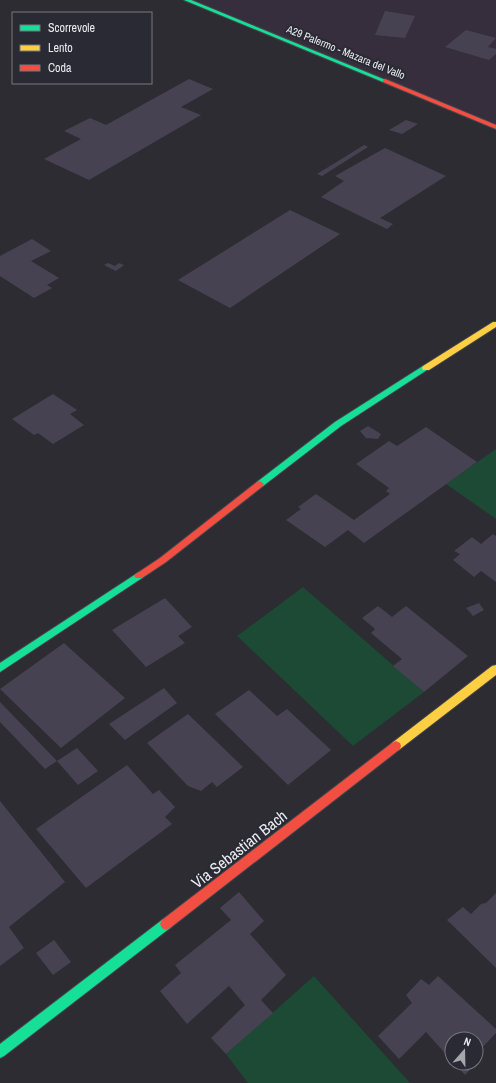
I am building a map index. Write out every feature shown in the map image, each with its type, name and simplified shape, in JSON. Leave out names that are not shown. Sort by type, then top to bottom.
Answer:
[{"type":"street","name":"A29 Palermo - Mazara del Vallo","points":[[187,0],[496,127]]},
{"type":"street","points":[[0,668],[163,560],[338,424],[496,324]]},
{"type":"street","name":"Via Sebastian Bach","points":[[0,1052],[496,669]]},
{"type":"shaded area","points":[[187,0],[496,0],[496,127]]},
{"type":"green space","points":[[496,449],[496,519],[446,484]]},
{"type":"green space","points":[[303,587],[424,692],[353,746],[237,636]]},
{"type":"green space","points":[[314,976],[410,1083],[248,1083],[226,1054]]},
{"type":"building","points":[[385,11],[415,16],[405,38],[375,35]]},
{"type":"building","points":[[466,30],[496,38],[488,47],[496,49],[496,54],[489,60],[445,47]]},
{"type":"building","points":[[189,79],[213,89],[181,107],[201,115],[89,180],[44,159],[81,139],[64,131],[90,118],[106,125]]},
{"type":"building","points":[[406,120],[418,124],[402,134],[389,130]]},
{"type":"building","points":[[364,145],[368,147],[322,176],[317,174]]},
{"type":"building","points":[[385,148],[446,176],[380,218],[393,224],[387,229],[321,197],[344,181],[335,176]]},
{"type":"building","points":[[290,210],[340,234],[230,308],[178,280]]},
{"type":"building","points":[[32,239],[51,251],[31,261],[59,278],[47,285],[52,288],[34,298],[0,276],[0,256]]},
{"type":"building","points":[[108,263],[115,266],[119,263],[124,265],[116,271],[104,265]]},
{"type":"building","points":[[53,394],[77,410],[70,414],[84,425],[53,444],[38,433],[34,435],[12,419]]},
{"type":"building","points":[[368,426],[381,434],[378,439],[366,438],[360,431]]},
{"type":"building","points":[[426,427],[477,462],[364,543],[348,530],[325,547],[286,520],[301,509],[298,507],[316,494],[354,520],[390,494],[386,491],[389,488],[356,464],[389,441],[397,446]]},
{"type":"building","points":[[493,534],[496,536],[496,582],[481,571],[474,577],[453,560],[460,554],[454,551],[472,537],[481,544]]},
{"type":"building","points":[[165,598],[192,627],[178,636],[185,643],[146,667],[112,630]]},
{"type":"building","points":[[479,603],[484,610],[473,616],[466,608]]},
{"type":"building","points":[[378,606],[392,617],[406,606],[468,656],[424,692],[393,666],[402,659],[371,633],[375,629],[362,618]]},
{"type":"building","points":[[64,643],[125,698],[61,748],[0,689]]},
{"type":"building","points":[[164,688],[177,703],[125,740],[109,724]]},
{"type":"building","points":[[249,690],[277,716],[287,709],[331,750],[288,785],[215,714]]},
{"type":"building","points":[[0,702],[57,761],[45,769],[0,722]]},
{"type":"building","points":[[188,714],[243,767],[217,787],[212,782],[201,791],[188,786],[147,743]]},
{"type":"building","points":[[77,748],[98,771],[78,785],[57,761]]},
{"type":"building","points":[[127,765],[153,794],[159,790],[175,807],[165,817],[172,824],[86,888],[36,829]]},
{"type":"building","points":[[0,801],[65,882],[9,927],[24,948],[0,966]]},
{"type":"building","points":[[239,892],[264,921],[250,934],[286,975],[261,1000],[273,1013],[226,1054],[211,1038],[245,1005],[229,986],[187,1024],[160,991],[181,973],[175,965],[231,920],[220,908]]},
{"type":"building","points":[[496,893],[496,968],[447,920],[463,907],[471,914],[481,904],[486,903]]},
{"type":"building","points":[[54,940],[71,962],[53,975],[36,953]]},
{"type":"building","points":[[438,976],[496,1029],[496,1033],[484,1046],[484,1031],[444,1031],[444,1052],[426,1032],[399,1059],[378,1036],[412,1003],[406,995],[421,979],[429,985]]},
{"type":"building","points":[[461,1071],[469,1071],[465,1075]]},
{"type":"traffic: fast","points":[[187,0],[385,81]]},
{"type":"traffic: fast","points":[[260,484],[338,424],[426,368]]},
{"type":"traffic: fast","points":[[0,668],[139,576]]},
{"type":"traffic: fast","points":[[0,1052],[166,924]]},
{"type":"traffic: slow","points":[[426,368],[496,324]]},
{"type":"traffic: slow","points":[[396,746],[496,669]]},
{"type":"traffic: jam","points":[[385,81],[496,127]]},
{"type":"traffic: jam","points":[[139,576],[163,560],[260,484]]},
{"type":"traffic: jam","points":[[166,924],[396,746]]}]
